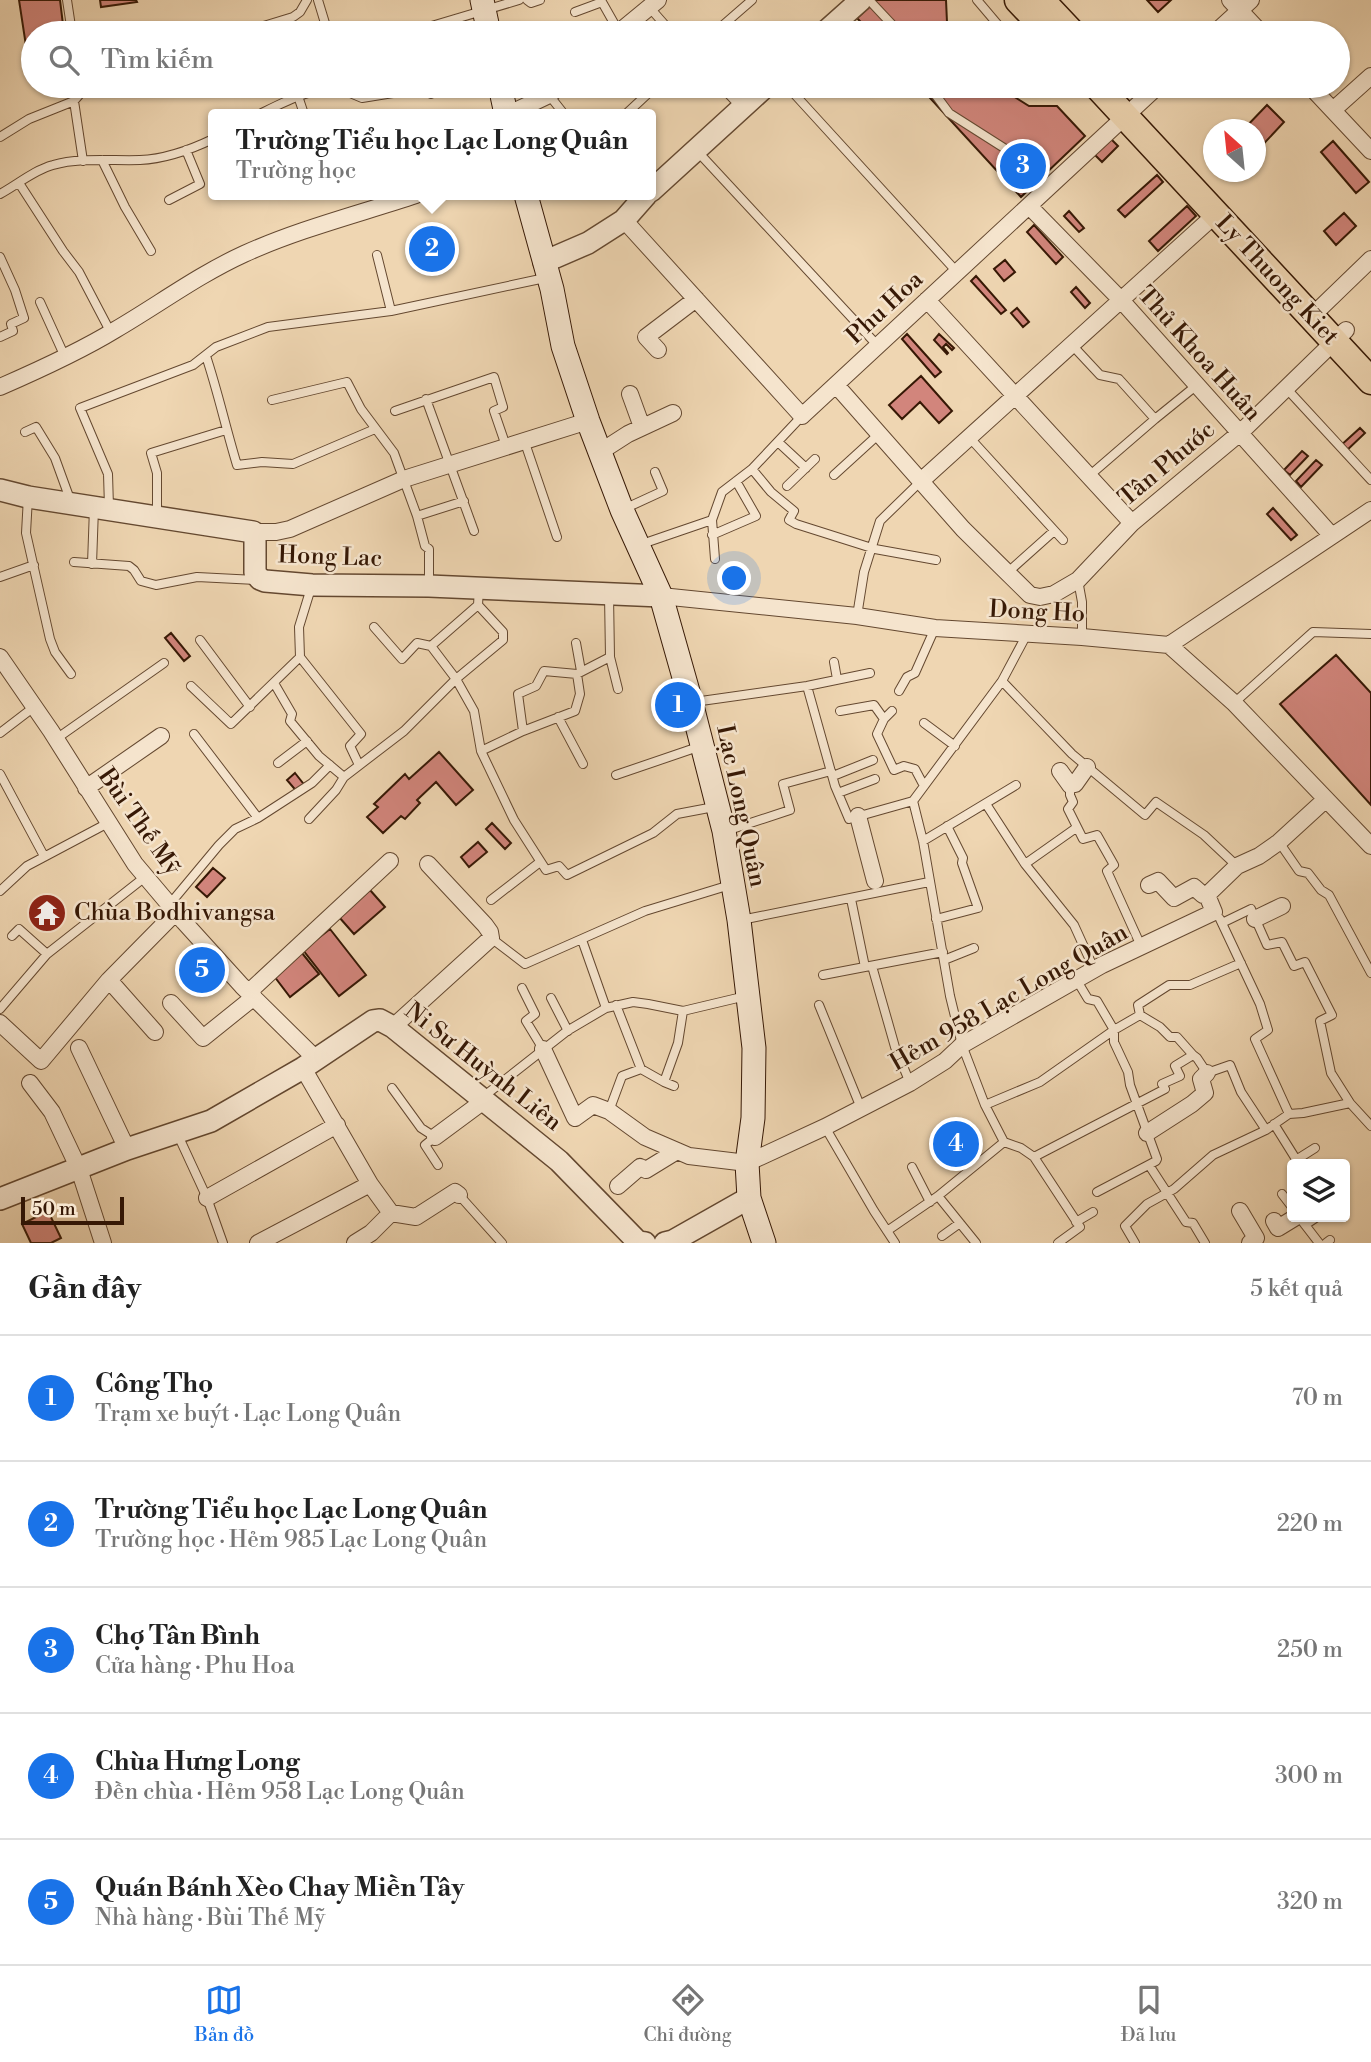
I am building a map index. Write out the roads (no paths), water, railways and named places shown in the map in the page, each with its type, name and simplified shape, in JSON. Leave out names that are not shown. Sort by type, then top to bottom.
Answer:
[{"type":"main road","points":[[1018,0],[1036,21]]},
{"type":"main road","name":"Ly Thuong Kiet","points":[[1128,102],[1216,215],[1317,311]]},
{"type":"main road","name":"Ly Thuong Kiet","points":[[1128,102],[1340,336],[1371,382]]},
{"type":"main road","name":"Lạc Long Quân","points":[[527,200],[563,346],[588,421],[622,510],[661,596],[724,831],[754,1048],[752,1118],[747,1163],[750,1198],[764,1243]]},
{"type":"main road","name":"Ly Thuong Kiet","points":[[1340,336],[1371,358]]},
{"type":"street","points":[[632,21],[652,3]]},
{"type":"street","points":[[834,21],[850,3]]},
{"type":"street","points":[[1225,21],[1240,3],[1253,21]]},
{"type":"street","points":[[1350,95],[1371,76]]},
{"type":"street","points":[[518,109],[539,98]]},
{"type":"street","points":[[656,185],[753,98]]},
{"type":"street","points":[[1322,98],[1371,151]]},
{"type":"street","points":[[1333,110],[1346,98]]},
{"type":"street","name":"Phu Hoa","points":[[802,416],[1043,193],[1128,102]]},
{"type":"street","points":[[0,387],[111,333],[207,273],[244,254],[401,200]]},
{"type":"street","points":[[546,270],[588,243],[637,201],[696,299],[802,416]]},
{"type":"street","name":"Thủ Khoa Huân","points":[[1029,206],[1121,300],[1332,536]]},
{"type":"street","points":[[920,481],[1216,215]]},
{"type":"street","points":[[1317,311],[1371,259]]},
{"type":"street","points":[[659,350],[646,337],[696,299]]},
{"type":"street","points":[[928,300],[1132,523]]},
{"type":"street","name":"Tân Phước","points":[[1007,573],[1030,595],[1044,597],[1078,580],[1132,523],[1241,432],[1340,336]]},
{"type":"street","points":[[836,385],[963,529],[1007,573]]},
{"type":"street","points":[[630,394],[642,427]]},
{"type":"street","points":[[600,452],[628,434],[673,413]]},
{"type":"street","points":[[253,532],[290,529],[404,479],[588,421]]},
{"type":"street","name":"Hong Lac","points":[[0,489],[72,505],[253,532],[255,573],[260,579],[312,585],[429,586],[479,597],[661,596]]},
{"type":"street","points":[[1371,510],[1169,645],[1234,703],[1371,846]]},
{"type":"street","name":"Dong Ho","points":[[661,596],[857,616],[935,628],[1082,636],[1169,645]]},
{"type":"street","name":"Bùi Thế Mỹ","points":[[0,657],[56,739],[120,844],[145,877],[251,994],[309,1064],[337,1125],[370,1184],[391,1213]]},
{"type":"street","points":[[86,788],[162,736]]},
{"type":"street","points":[[1060,771],[1070,785],[1075,784],[1087,766]]},
{"type":"street","points":[[1207,895],[1237,866],[1259,856],[1279,842],[1326,799]]},
{"type":"street","points":[[854,818],[875,881]]},
{"type":"street","points":[[171,1003],[203,1038],[390,861]]},
{"type":"street","points":[[393,1027],[491,938],[485,925],[428,864]]},
{"type":"street","points":[[1149,885],[1158,881],[1174,898],[1194,887],[1207,895],[1218,917]]},
{"type":"street","points":[[1255,919],[1282,906]]},
{"type":"street","points":[[0,1023],[40,1061],[172,909]]},
{"type":"street","name":"Hẻm 958 Lạc Long Quân","points":[[747,1163],[910,1083],[946,1061],[962,1045],[1094,969],[1141,946],[1218,917]]},
{"type":"street","points":[[109,980],[155,1032]]},
{"type":"street","name":"Ni Sư Huỳnh Liên","points":[[0,1199],[127,1149],[211,1121],[309,1064],[373,1021],[380,1020],[393,1027],[559,1161],[639,1243]]},
{"type":"street","points":[[79,1048],[127,1149]]},
{"type":"street","points":[[543,1049],[576,1118],[593,1105],[609,1111],[645,1137],[689,1156],[747,1163]]},
{"type":"street","points":[[1147,1133],[1205,1093],[1201,1079],[1207,1073]]},
{"type":"street","points":[[30,1083],[52,1112],[79,1169],[103,1243]]},
{"type":"street","points":[[435,1137],[483,1099]]},
{"type":"street","points":[[207,1198],[337,1125]]},
{"type":"street","points":[[618,1185],[640,1167],[646,1170],[677,1151]]},
{"type":"street","points":[[258,1243],[370,1184]]},
{"type":"street","points":[[355,1243],[374,1238],[391,1213],[416,1217],[455,1192],[459,1195]]},
{"type":"street","points":[[670,1242],[750,1198]]},
{"type":"street","points":[[1240,1211],[1256,1238],[1250,1243]]},
{"type":"street","points":[[1274,1221],[1278,1228],[1294,1222]]},
{"type":"lane","points":[[67,0],[70,21]]},
{"type":"lane","points":[[283,21],[300,12],[307,0]]},
{"type":"lane","points":[[318,0],[324,21]]},
{"type":"lane","points":[[460,21],[486,15],[519,0]]},
{"type":"lane","points":[[527,0],[531,3],[540,0]]},
{"type":"lane","points":[[728,21],[752,0]]},
{"type":"lane","points":[[869,0],[889,21]]},
{"type":"lane","points":[[977,0],[995,21]]},
{"type":"lane","points":[[575,12],[602,2],[612,21]]},
{"type":"lane","points":[[652,3],[664,21]]},
{"type":"lane","points":[[0,137],[77,98]]},
{"type":"lane","points":[[271,109],[294,98]]},
{"type":"lane","points":[[732,98],[742,108]]},
{"type":"lane","points":[[798,98],[957,272]]},
{"type":"lane","points":[[938,98],[949,113],[1004,148],[1043,193]]},
{"type":"lane","points":[[74,101],[83,161]]},
{"type":"lane","points":[[0,194],[49,166],[83,161],[151,159],[208,141]]},
{"type":"lane","points":[[169,200],[200,184],[186,150]]},
{"type":"lane","points":[[696,150],[878,346]]},
{"type":"lane","points":[[102,160],[151,251]]},
{"type":"lane","points":[[19,183],[79,272],[111,333]]},
{"type":"lane","points":[[377,255],[391,311]]},
{"type":"lane","points":[[0,257],[24,318],[10,324],[13,331],[0,337]]},
{"type":"lane","points":[[92,564],[108,474],[80,408],[193,365],[216,347],[268,327],[391,311],[546,270]]},
{"type":"lane","points":[[40,302],[65,357]]},
{"type":"lane","points":[[1072,345],[1100,375],[1119,379],[1155,419]]},
{"type":"lane","points":[[206,356],[237,465],[262,462],[293,464],[375,429]]},
{"type":"lane","points":[[394,411],[494,377],[503,407],[495,411],[506,446]]},
{"type":"lane","points":[[272,400],[347,382],[360,410],[394,453],[425,546],[429,549],[429,586]]},
{"type":"lane","points":[[1089,476],[1198,385]]},
{"type":"lane","points":[[1286,388],[1371,481]]},
{"type":"lane","points":[[426,399],[474,531]]},
{"type":"lane","name":"Phu Hoa","points":[[712,520],[722,492],[752,469],[802,416]]},
{"type":"lane","points":[[25,432],[36,427],[55,458],[72,505]]},
{"type":"lane","points":[[158,517],[157,473],[151,453],[226,430]]},
{"type":"lane","points":[[834,475],[879,434]]},
{"type":"lane","points":[[969,437],[1063,540]]},
{"type":"lane","points":[[524,440],[557,537]]},
{"type":"lane","points":[[778,442],[806,468]]},
{"type":"lane","points":[[788,486],[815,459]]},
{"type":"lane","points":[[752,469],[771,492],[794,511],[789,520],[872,548],[936,560]]},
{"type":"lane","points":[[622,510],[663,491],[655,472]]},
{"type":"lane","points":[[712,535],[756,516],[736,481]]},
{"type":"lane","points":[[857,616],[864,572],[880,521],[920,481]]},
{"type":"lane","points":[[28,497],[26,533],[50,639],[55,652],[71,674]]},
{"type":"lane","points":[[417,516],[464,501]]},
{"type":"lane","points":[[639,545],[712,520],[715,559]]},
{"type":"lane","points":[[1007,573],[1036,554],[1054,531]]},
{"type":"lane","points":[[74,562],[129,566],[141,581],[156,585],[197,578],[260,579]]},
{"type":"lane","points":[[0,577],[34,565]]},
{"type":"lane","points":[[1078,580],[1083,602],[1082,636]]},
{"type":"lane","points":[[312,585],[299,627],[300,657],[360,734],[350,746],[359,765]]},
{"type":"lane","points":[[609,595],[610,657],[618,689]]},
{"type":"lane","points":[[309,818],[336,790],[344,777],[404,731],[456,678],[503,639],[503,632],[479,597],[431,646]]},
{"type":"lane","points":[[374,627],[402,659],[417,643],[431,646],[456,678],[474,711],[481,751],[514,820],[547,870],[559,866],[567,875],[653,833],[677,814],[718,806]]},
{"type":"lane","points":[[899,691],[907,677],[915,673],[935,628]]},
{"type":"lane","points":[[1234,703],[1313,632],[1371,634]]},
{"type":"lane","points":[[807,686],[838,793],[854,818],[913,801],[1002,681],[1027,634]]},
{"type":"lane","points":[[200,640],[250,707]]},
{"type":"lane","points":[[481,751],[575,711],[580,694],[576,643]]},
{"type":"lane","points":[[191,686],[231,724],[300,657]]},
{"type":"lane","points":[[523,731],[518,694],[536,686],[544,671],[579,672],[610,657]]},
{"type":"lane","points":[[834,662],[837,679]]},
{"type":"lane","points":[[56,739],[164,663]]},
{"type":"lane","points":[[691,702],[807,686],[870,673]]},
{"type":"lane","points":[[1002,681],[1072,754],[1145,815],[1156,802],[1204,835],[1237,866]]},
{"type":"lane","points":[[274,683],[292,713],[290,720],[307,741],[344,777]]},
{"type":"lane","points":[[840,711],[874,705],[884,719]]},
{"type":"lane","points":[[0,733],[34,707]]},
{"type":"lane","points":[[892,711],[884,719],[877,734],[894,770],[904,766],[915,769],[924,786]]},
{"type":"lane","points":[[558,717],[583,764]]},
{"type":"lane","points":[[924,723],[955,747]]},
{"type":"lane","points":[[194,734],[258,818]]},
{"type":"lane","points":[[278,763],[307,741]]},
{"type":"lane","points":[[616,775],[701,746]]},
{"type":"lane","points":[[724,831],[790,810],[783,784],[832,774],[873,760]]},
{"type":"lane","points":[[172,909],[219,845],[235,830],[312,783],[330,765]]},
{"type":"lane","points":[[0,774],[44,856]]},
{"type":"lane","points":[[838,793],[875,779]]},
{"type":"lane","points":[[923,841],[1016,785]]},
{"type":"lane","points":[[1070,785],[1073,802],[1068,809],[1076,828],[1083,839],[1097,835],[1114,865],[1107,871],[1141,946]]},
{"type":"lane","points":[[913,801],[923,841],[950,996],[962,1045],[985,1105],[1004,1142],[1021,1148],[1034,1157],[1078,1225]]},
{"type":"lane","points":[[986,804],[1025,864],[1074,925],[1094,969]]},
{"type":"lane","points":[[0,891],[21,870],[108,823]]},
{"type":"lane","points":[[936,919],[978,908],[962,863],[963,858],[947,826]]},
{"type":"lane","points":[[1025,864],[1076,828]]},
{"type":"lane","points":[[1279,842],[1298,870],[1308,873],[1321,890],[1329,895],[1371,973]]},
{"type":"lane","points":[[491,900],[540,862]]},
{"type":"lane","points":[[0,1009],[47,954],[145,877]]},
{"type":"lane","points":[[738,920],[929,882]]},
{"type":"lane","points":[[491,938],[526,964],[645,911],[732,884]]},
{"type":"lane","points":[[851,899],[868,967],[910,1083]]},
{"type":"lane","points":[[1289,1114],[1255,1039],[1268,1030],[1260,1003],[1218,917],[1251,909],[1267,945],[1282,942],[1294,966],[1305,962],[1332,1015],[1320,1021],[1331,1073],[1350,1103],[1371,1126]]},
{"type":"lane","points":[[12,936],[19,929],[47,954]]},
{"type":"lane","points":[[582,940],[606,1008]]},
{"type":"lane","points":[[823,975],[944,956],[974,948]]},
{"type":"lane","points":[[1241,963],[1190,985],[1169,985],[1138,1005],[1140,1015],[1160,1027],[1170,1037],[1177,1037],[1207,1073],[1230,1065],[1241,1092],[1266,1130]]},
{"type":"lane","points":[[1076,979],[1088,999],[1097,1000],[1114,1030],[1114,1042],[1128,1072],[1130,1086],[1157,1159],[1097,1192]]},
{"type":"lane","points":[[522,988],[535,1014],[526,1021],[543,1049]]},
{"type":"lane","points":[[483,1099],[543,1049],[606,1008],[633,1002],[683,1012],[748,996]]},
{"type":"lane","points":[[551,998],[568,1031]]},
{"type":"lane","points":[[616,1005],[641,1069],[674,1086]]},
{"type":"lane","points":[[819,1005],[861,1108]]},
{"type":"lane","points":[[664,1082],[678,1043],[683,1012]]},
{"type":"lane","points":[[985,1105],[1040,1082],[1140,1015]]},
{"type":"lane","points":[[1034,1157],[1165,1089],[1163,1084],[1180,1076],[1175,1066],[1193,1055]]},
{"type":"lane","points":[[609,1111],[622,1076],[641,1069]]},
{"type":"lane","points":[[392,1088],[421,1128],[435,1137],[425,1145],[438,1165]]},
{"type":"lane","points":[[1135,1243],[1125,1226],[1147,1204],[1167,1194],[1213,1155],[1266,1130],[1289,1114],[1350,1103]]},
{"type":"lane","points":[[1275,1124],[1295,1159]]},
{"type":"lane","points":[[825,1127],[895,1243]]},
{"type":"lane","points":[[177,1132],[207,1198],[223,1243]]},
{"type":"lane","points":[[887,1231],[938,1196],[1004,1142]]},
{"type":"lane","points":[[1301,1159],[1315,1148]]},
{"type":"lane","points":[[1149,1165],[1186,1222],[1193,1223],[1205,1243]]},
{"type":"lane","points":[[912,1167],[930,1202]]},
{"type":"lane","points":[[1282,1194],[1287,1200]]},
{"type":"lane","points":[[459,1195],[502,1243]]},
{"type":"lane","points":[[938,1196],[976,1243]]},
{"type":"lane","points":[[1058,1243],[1093,1212]]},
{"type":"lane","points":[[1302,1222],[1319,1243]]},
{"type":"lane","points":[[942,1236],[960,1223]]},
{"type":"place","name":"Chợ Tân Bình","points":[[1023,166]]},
{"type":"place","name":"Trường Tiểu học Lạc Long Quân","points":[[432,249]]},
{"type":"place","name":"Công Thọ","points":[[678,705]]},
{"type":"place","name":"Chùa Bodhivangsa","points":[[47,913]]},
{"type":"place","name":"Quán Bánh Xèo Chay Miền Tây","points":[[202,970]]},
{"type":"place","name":"Chùa Hưng Long","points":[[956,1144]]}]
